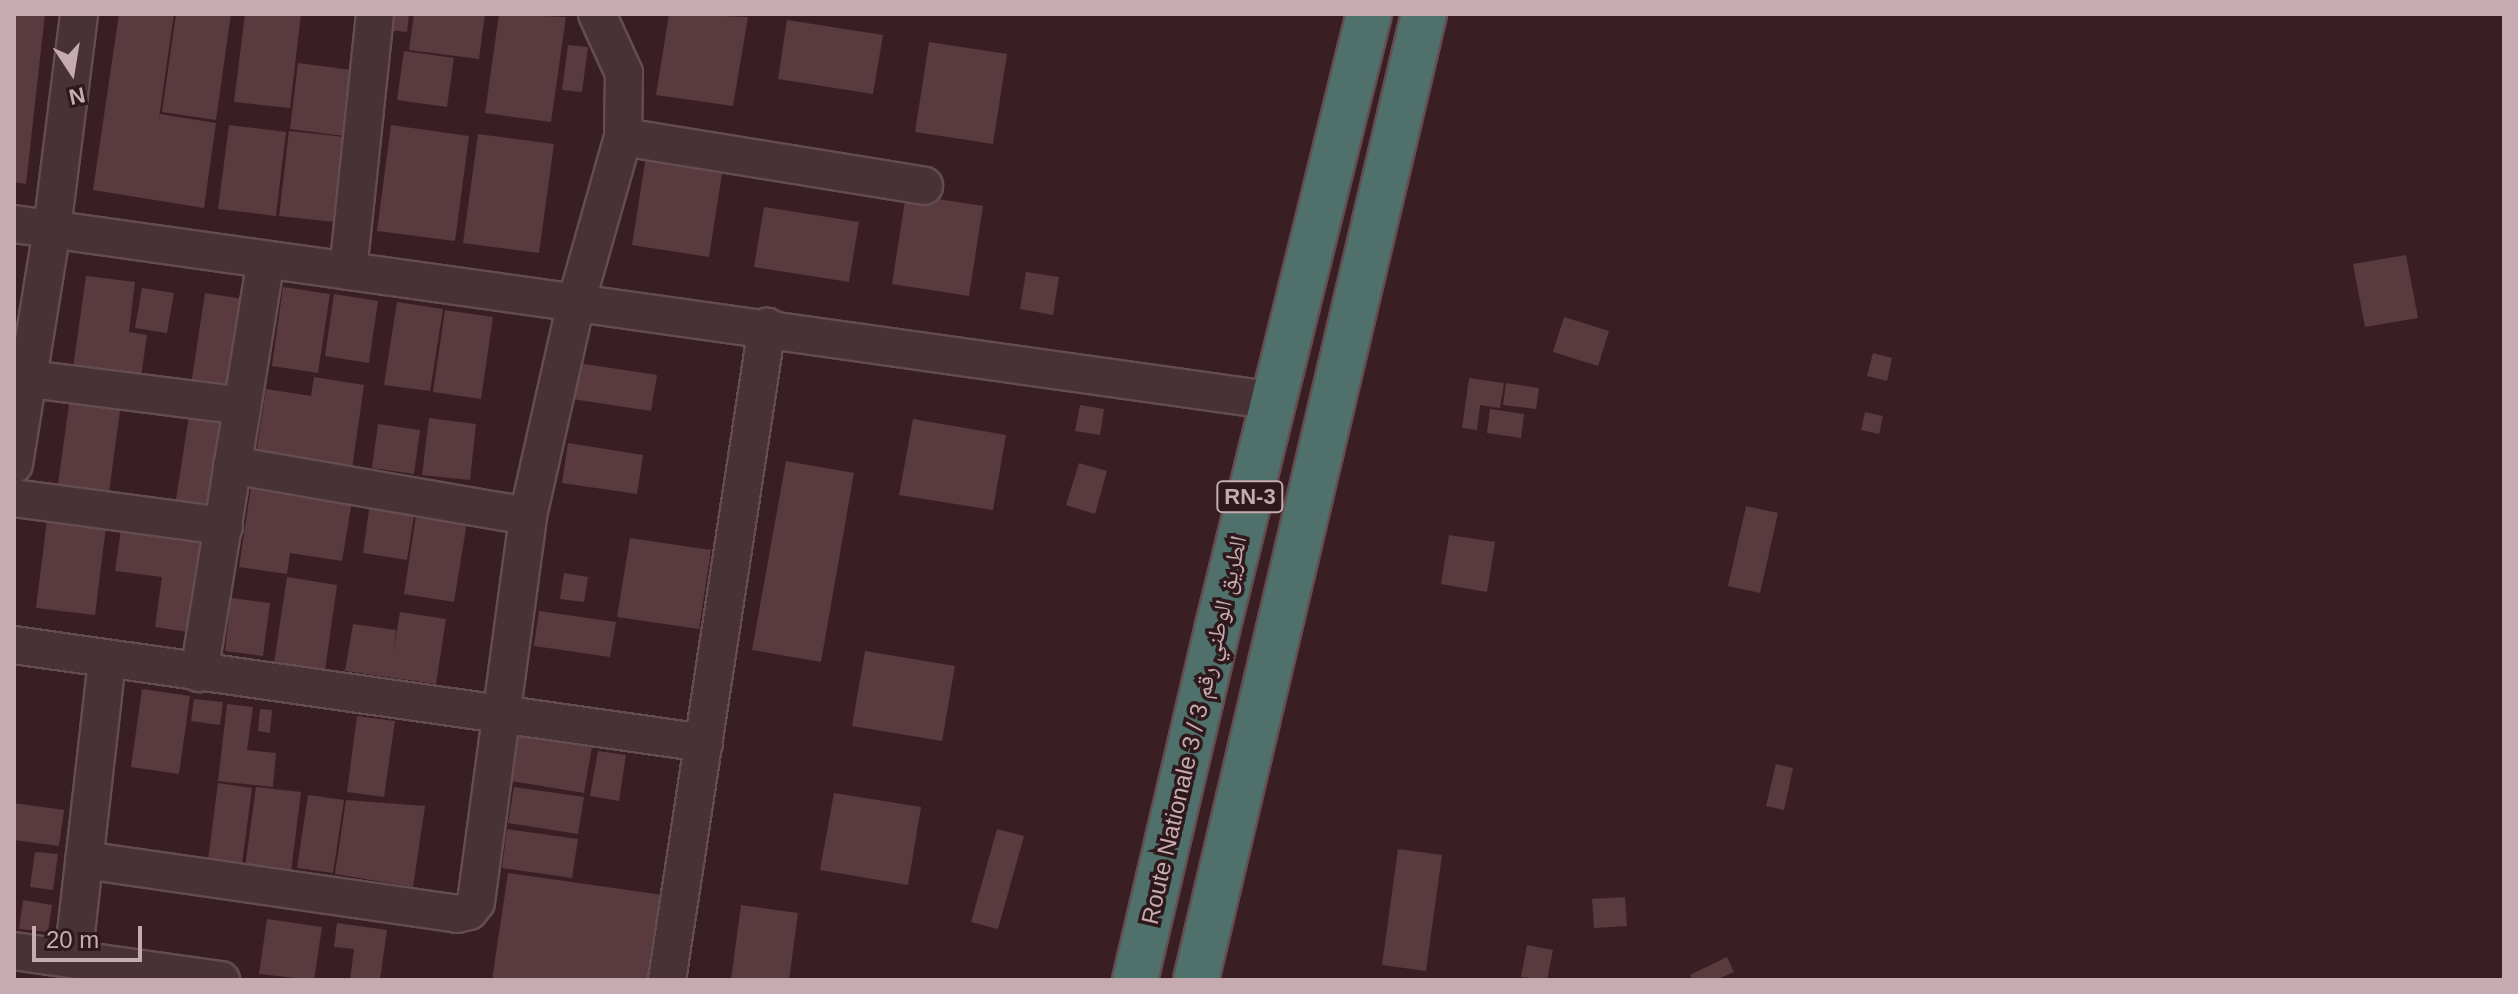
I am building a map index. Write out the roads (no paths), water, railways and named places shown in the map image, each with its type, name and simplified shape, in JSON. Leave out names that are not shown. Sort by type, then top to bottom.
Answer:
[{"type":"highway","name":"Route Nationale 3 / الطريق الوطني رقم 3","points":[[1135,980],[1369,14]]},
{"type":"highway","name":"RN-3","points":[[1196,980],[1424,14]]},
{"type":"street","points":[[14,464],[20,378],[52,229],[79,14]]},
{"type":"street","points":[[348,271],[375,14]]},
{"type":"street","points":[[84,860],[457,914],[469,911],[476,902],[499,711],[528,516],[576,303],[623,137],[624,73],[597,14]]},
{"type":"street","points":[[623,137],[924,186]]},
{"type":"street","points":[[14,224],[266,261],[767,327],[1275,401]]},
{"type":"street","points":[[199,673],[266,261]]},
{"type":"street","points":[[667,980],[767,327]]},
{"type":"street","points":[[20,378],[242,406]]},
{"type":"street","points":[[232,465],[528,516]]},
{"type":"street","points":[[14,498],[224,526]]},
{"type":"street","points":[[14,645],[199,673],[499,711],[704,743]]},
{"type":"street","points":[[73,959],[107,659]]},
{"type":"street","points":[[14,951],[221,980]]}]
